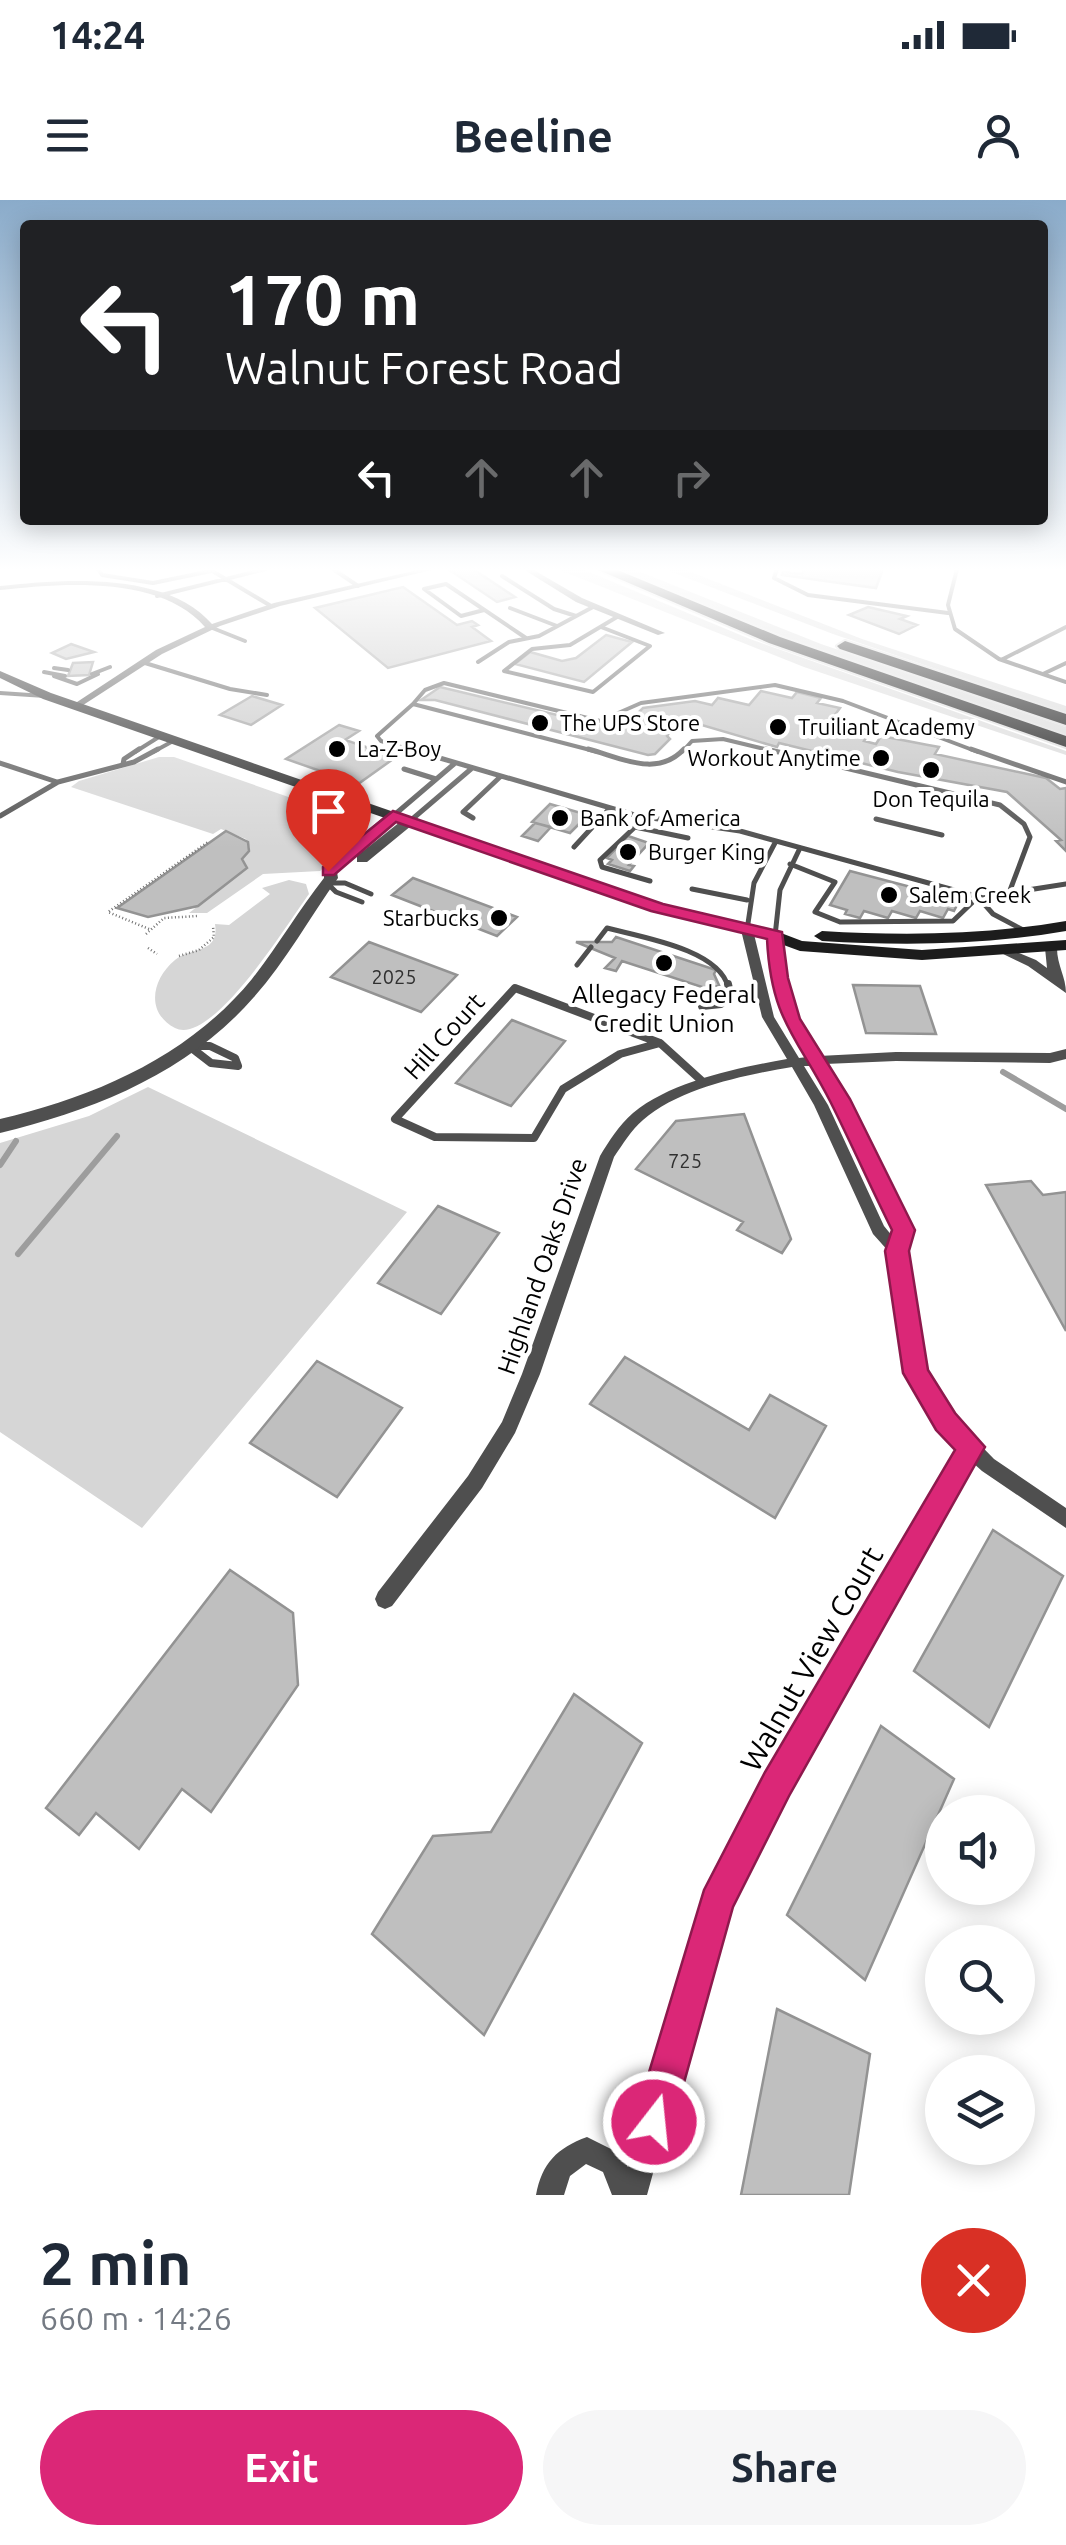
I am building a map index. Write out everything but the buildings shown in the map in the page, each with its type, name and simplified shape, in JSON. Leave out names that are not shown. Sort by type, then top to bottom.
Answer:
[{"type":"highway","points":[[839,662],[1066,742]]},
{"type":"highway","points":[[894,662],[1066,720]]},
{"type":"main road","points":[[0,674],[47,696],[657,908],[776,936],[800,946],[882,955],[1005,952],[1059,946]]},
{"type":"main road","points":[[776,936],[991,926],[1030,933],[1066,926]]},
{"type":"street","points":[[77,706],[145,662]]},
{"type":"street","points":[[329,880],[328,871],[393,816]]},
{"type":"street","points":[[0,1126],[106,1092],[189,1046],[246,996],[329,880],[343,875],[410,822]]},
{"type":"street","points":[[748,930],[768,1017],[821,1105],[878,1230],[897,1251]]},
{"type":"street","points":[[776,936],[782,995],[790,1019],[840,1099],[903,1230],[897,1251],[916,1373],[946,1422],[988,1464],[1066,1519]]},
{"type":"street","points":[[1059,946],[1051,964],[1064,987]]},
{"type":"street","points":[[1005,952],[1032,963],[1064,987]]},
{"type":"street","name":"Highland Oaks Drive","points":[[385,1599],[476,1482],[509,1426],[532,1374],[607,1156],[627,1126],[644,1111],[703,1082],[793,1060],[1050,1058],[1066,1054]]},
{"type":"street","name":"Walnut View Court","points":[[629,2195],[716,1902],[777,1784],[971,1447]]},
{"type":"street","name":"Walnut View Court","points":[[550,2195],[564,2161],[587,2150],[612,2163],[629,2195]]},
{"type":"lane","points":[[145,662],[230,689],[266,695]]},
{"type":"lane","points":[[515,662],[504,671],[582,691],[598,690],[631,662]]},
{"type":"lane","points":[[1011,662],[1066,682]]},
{"type":"lane","points":[[1043,674],[1066,662]]},
{"type":"lane","points":[[44,672],[76,685],[90,682],[95,672],[107,666]]},
{"type":"lane","points":[[54,668],[66,673],[54,676]]},
{"type":"lane","points":[[1066,782],[843,701],[775,685],[754,684],[653,700],[600,720],[444,683],[425,690],[376,736],[381,741],[454,764],[638,816],[730,829],[978,897],[995,899],[1066,884]]},
{"type":"lane","points":[[0,693],[47,696]]},
{"type":"lane","points":[[412,704],[658,768],[675,758],[692,740],[712,738],[1000,805],[1024,824],[1030,836],[1009,893]]},
{"type":"lane","points":[[123,764],[124,759],[168,738]]},
{"type":"lane","points":[[0,816],[58,782],[134,762],[168,738]]},
{"type":"lane","points":[[0,762],[58,782]]},
{"type":"lane","points":[[393,816],[454,764]]},
{"type":"lane","points":[[410,822],[471,768]]},
{"type":"lane","points":[[404,769],[436,779]]},
{"type":"lane","points":[[473,818],[463,812],[500,777]]},
{"type":"lane","points":[[574,847],[610,808]]},
{"type":"lane","points":[[876,818],[942,836]]},
{"type":"lane","points":[[650,881],[602,867],[600,860],[634,827],[688,838]]},
{"type":"lane","points":[[748,930],[746,900],[753,879],[776,842]]},
{"type":"lane","points":[[776,936],[773,913],[778,884],[800,848]]},
{"type":"lane","points":[[790,864],[835,882],[815,912],[834,922],[954,921],[978,897]]},
{"type":"lane","points":[[329,880],[371,894]]},
{"type":"lane","points":[[329,880],[336,892],[362,902]]},
{"type":"lane","points":[[692,889],[746,900]]},
{"type":"lane","points":[[978,897],[991,926],[1030,933]]},
{"type":"lane","points":[[578,965],[607,928],[712,962],[728,977],[730,993],[722,1004],[702,1006]]},
{"type":"lane","name":"Hill Court","points":[[660,1043],[620,1054],[563,1089],[534,1138],[435,1137],[395,1119],[515,988],[660,1043],[703,1082]]},
{"type":"lane","points":[[189,1046],[210,1046],[235,1058],[238,1066],[224,1069],[197,1056],[189,1046]]},
{"type":"path","points":[[198,916],[175,915],[147,932],[108,912],[208,842]]},
{"type":"path","points":[[179,956],[208,944],[214,936],[213,926]]},
{"type":"path","points":[[148,948],[157,954]]},
{"type":"shaded area","points":[[792,662],[815,662],[1066,751],[1066,755]]},
{"type":"shaded area","points":[[856,662],[874,662],[1066,727],[1066,735]]},
{"type":"shaded area","points":[[916,662],[932,662],[1066,706],[1066,713]]},
{"type":"shaded area","points":[[159,757],[174,757],[346,817],[357,825],[359,839],[320,871],[263,874],[207,913],[189,913],[247,868],[243,859],[250,848],[246,839],[221,829],[213,834],[71,787],[79,781]]},
{"type":"shaded area","points":[[289,880],[306,884],[309,894],[248,978],[209,1019],[191,1029],[175,1028],[166,1022],[159,1014],[155,996],[167,968],[181,956],[208,945],[215,934],[215,924],[229,925],[270,894],[262,888]]},
{"type":"shaded area","points":[[148,1087],[407,1212],[142,1528],[0,1432],[0,1143],[89,1116]]},
{"type":"waterway","points":[[1003,1072],[1066,1109]]},
{"type":"waterway","points":[[18,1254],[117,1136]]},
{"type":"waterway","points":[[0,1165],[16,1141]]},
{"type":"place","name":"The UPS Store","points":[[540,723]]},
{"type":"place","name":"Truiliant Academy","points":[[778,727]]},
{"type":"place","name":"La-Z-Boy","points":[[337,749]]},
{"type":"place","name":"Workout Anytime","points":[[881,758]]},
{"type":"place","name":"Don Tequila","points":[[931,770]]},
{"type":"place","name":"Bank of America","points":[[560,818]]},
{"type":"place","name":"Burger King","points":[[628,852]]},
{"type":"place","name":"Salem Creek","points":[[889,895]]},
{"type":"place","name":"Starbucks","points":[[499,918]]},
{"type":"place","name":"Allegacy Federal Credit Union","points":[[664,963]]},
{"type":"route","points":[[328,871],[393,816],[657,908],[776,936],[778,978],[790,1019],[840,1099],[903,1230],[897,1251],[916,1373],[946,1422],[971,1447],[777,1784],[716,1902],[654,2122]]}]
